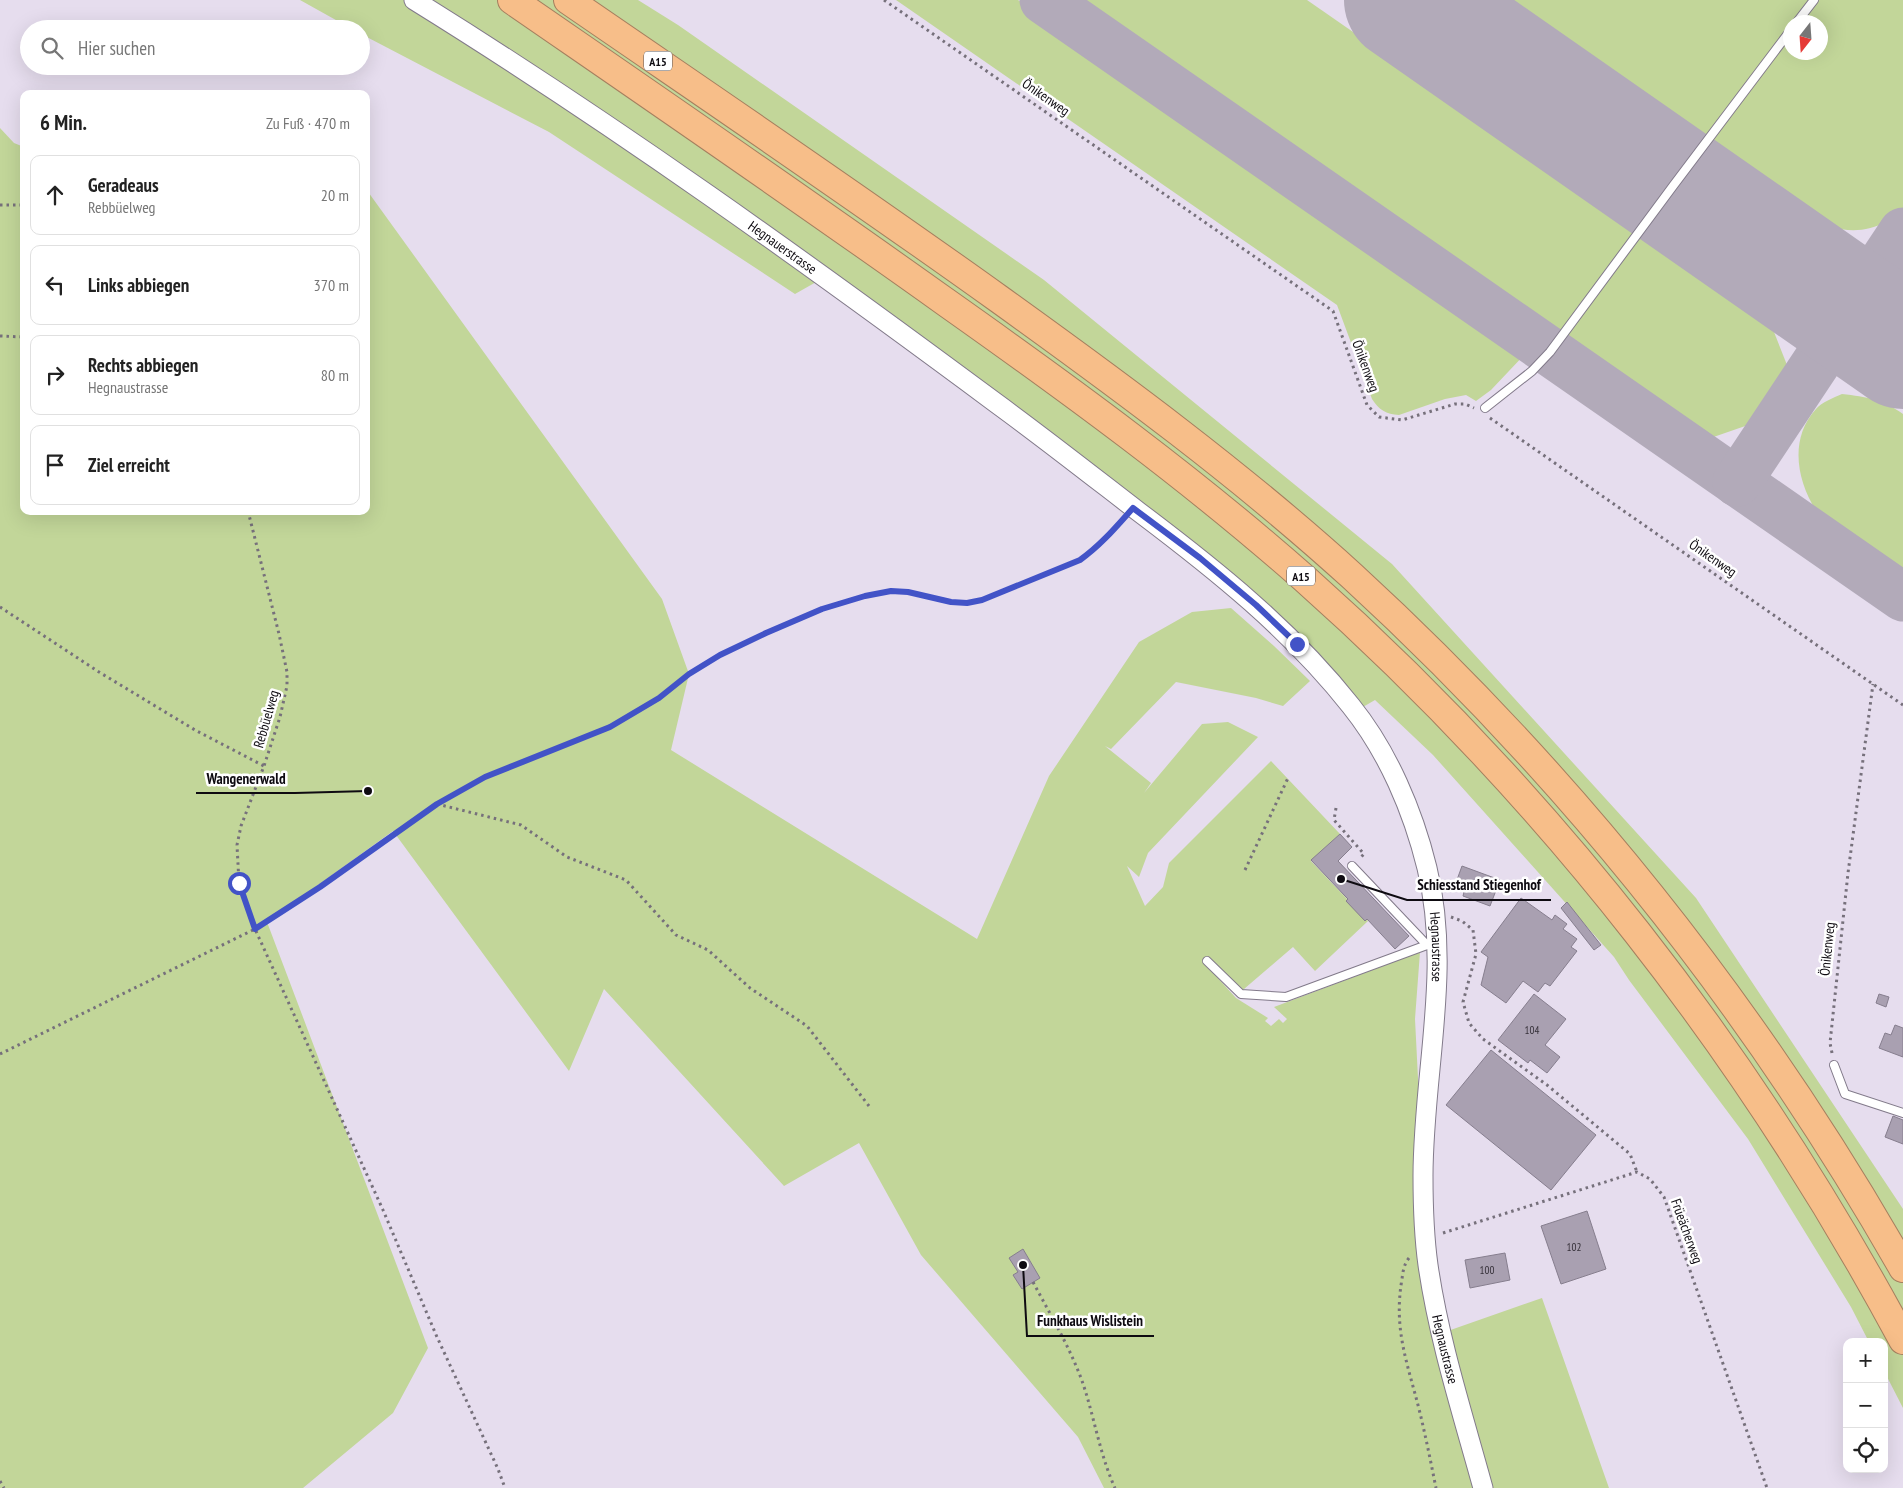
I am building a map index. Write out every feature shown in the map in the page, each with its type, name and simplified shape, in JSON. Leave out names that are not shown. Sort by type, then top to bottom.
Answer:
[{"type":"highway","name":"A15","points":[[512,0],[904,272],[1129,435],[1288,564],[1404,672],[1474,743],[1537,812],[1607,893],[1689,998],[1748,1081],[1800,1162],[1856,1253],[1903,1340]]},
{"type":"highway","name":"A15","points":[[568,0],[861,201],[1092,366],[1252,490],[1343,568],[1400,621],[1486,706],[1527,750],[1581,811],[1669,917],[1716,978],[1778,1066],[1862,1198],[1903,1268]]},
{"type":"street","name":"Hegnauerstrasse","points":[[414,0],[509,59],[825,277],[1056,447],[1136,510]]},
{"type":"street","name":"Hegnaustrasse","points":[[1136,510],[1200,558],[1256,605],[1315,664],[1356,712],[1382,753],[1400,789],[1416,830],[1428,871],[1434,911],[1432,945],[1436,1010],[1424,1137],[1423,1178],[1428,1266],[1441,1333],[1482,1488]]},
{"type":"lane","points":[[1802,15],[1814,0]]},
{"type":"lane","points":[[1483,410],[1532,371],[1550,352],[1783,40]]},
{"type":"lane","points":[[1207,961],[1242,994],[1286,997],[1432,945],[1352,866]]},
{"type":"lane","points":[[1834,1065],[1845,1094],[1903,1113]]},
{"type":"path","name":"Önikenweg","points":[[884,0],[1333,311],[1367,405],[1379,417],[1402,420],[1455,404],[1465,404],[1483,410]]},
{"type":"path","points":[[0,204],[20,205]]},
{"type":"path","points":[[0,336],[20,337]]},
{"type":"path","name":"Önikenweg","points":[[1488,417],[1903,705]]},
{"type":"path","points":[[0,1054],[255,929],[320,887],[437,804],[485,777],[610,727],[659,698],[689,674],[720,655],[822,609],[865,596],[891,591],[908,592],[951,602],[967,603],[982,600],[1080,560],[1094,550],[1136,510]]},
{"type":"path","name":"Rebbüelweg","points":[[249,515],[279,634],[287,686],[264,766],[241,826],[237,845],[239,883],[255,929],[383,1210],[437,1337],[505,1488]]},
{"type":"path","points":[[0,607],[98,672],[194,730],[264,766]]},
{"type":"path","name":"Önikenweg","points":[[1834,1065],[1830,1043],[1848,873],[1873,684]]},
{"type":"path","points":[[1244,870],[1288,778]]},
{"type":"path","points":[[437,804],[521,825],[567,857],[626,880],[676,934],[708,950],[750,988],[807,1026],[869,1106]]},
{"type":"path","points":[[1336,808],[1334,820],[1364,854],[1352,866]]},
{"type":"path","points":[[1425,1236],[1452,1231],[1637,1172],[1630,1154],[1547,1085],[1483,1039],[1469,1023],[1463,1002],[1476,954],[1473,930],[1462,921],[1434,911]]},
{"type":"path","name":"Früeächerweg","points":[[1637,1172],[1650,1179],[1664,1197],[1767,1488]]},
{"type":"path","points":[[1033,1282],[1061,1331],[1081,1380],[1106,1467],[1115,1488]]},
{"type":"path","points":[[1399,1293],[1398,1321],[1402,1348],[1420,1413],[1436,1488]]},
{"type":"path","points":[[0,1481],[4,1488]]},
{"type":"green space","points":[[300,0],[638,0],[678,25],[1044,280],[1392,564],[1696,898],[1903,1209],[1903,1408],[1888,1379],[1888,1338],[1867,1338],[1851,1307],[1748,1139],[1629,980],[1614,957],[1433,755],[1375,700],[1356,711],[1297,644],[825,277],[795,294],[549,132],[370,39],[370,20],[336,20]]},
{"type":"green space","points":[[896,0],[1018,0],[1527,352],[1491,390],[1476,401],[1466,395],[1445,399],[1399,415],[1383,411],[1372,399],[1337,305]]},
{"type":"green space","points":[[1066,0],[1307,0],[1764,317],[1774,332],[1787,365],[1782,382],[1751,424],[1702,441]]},
{"type":"green space","points":[[1498,0],[1903,0],[1903,209],[1893,219],[1880,225],[1859,230],[1829,227]]},
{"type":"green space","points":[[0,128],[14,143],[20,145],[20,515],[370,515],[370,195],[662,599],[689,674],[671,750],[977,939],[1049,776],[1139,642],[1192,612],[1231,608],[1310,681],[1283,706],[1256,698],[1176,682],[1111,749],[1105,746],[1151,783],[1144,793],[1202,724],[1228,722],[1258,737],[1148,853],[1139,877],[1127,866],[1145,906],[1163,887],[1169,863],[1271,761],[1340,834],[1311,861],[1368,921],[1315,971],[1293,947],[1237,995],[1205,964],[1236,998],[1268,1018],[1265,1021],[1271,1026],[1279,1019],[1283,1023],[1287,1019],[1274,1007],[1420,952],[1415,1019],[1423,1177],[1442,1333],[1542,1298],[1609,1488],[1104,1488],[1078,1437],[921,1255],[859,1143],[784,1186],[604,989],[569,1071],[393,831],[267,922],[428,1348],[393,1413],[303,1488],[0,1488]]},
{"type":"green space","points":[[1842,394],[1874,399],[1903,414],[1903,582],[1837,536],[1815,509],[1801,476],[1800,441],[1805,424],[1818,407]]},
{"type":"building","points":[[1340,834],[1352,847],[1338,861],[1409,936],[1395,949],[1367,919],[1365,921],[1346,901],[1348,899],[1311,860]]},
{"type":"building","points":[[1462,866],[1500,880],[1490,906],[1463,896],[1464,892],[1454,888]]},
{"type":"building","points":[[1521,898],[1552,920],[1555,915],[1567,924],[1563,929],[1577,939],[1571,947],[1577,951],[1550,986],[1545,983],[1538,992],[1523,981],[1506,1003],[1481,985],[1488,957],[1481,952]]},
{"type":"building","points":[[1567,902],[1601,945],[1594,950],[1561,908]]},
{"type":"building","points":[[1534,994],[1566,1019],[1545,1045],[1560,1057],[1547,1073],[1530,1060],[1528,1063],[1498,1040]]},
{"type":"building","points":[[1879,994],[1889,997],[1886,1007],[1876,1003]]},
{"type":"building","points":[[1895,1025],[1903,1028],[1903,1057],[1879,1048],[1885,1033],[1891,1035]]},
{"type":"building","points":[[1491,1050],[1596,1135],[1551,1190],[1446,1105]]},
{"type":"building","points":[[1893,1116],[1903,1120],[1903,1144],[1885,1137]]},
{"type":"building","points":[[1587,1211],[1606,1269],[1561,1284],[1541,1226]]},
{"type":"building","points":[[1023,1249],[1040,1278],[1022,1289],[1013,1275],[1018,1272],[1009,1258]]},
{"type":"building","points":[[1505,1253],[1510,1280],[1470,1288],[1465,1260]]},
{"type":"taxiway","points":[[1044,0],[1903,597]]},
{"type":"taxiway","points":[[1737,482],[1903,232]]},
{"type":"runway","points":[[1406,0],[1903,347]]},
{"type":"place","name":"Wangenerwald","points":[[368,791]]},
{"type":"place","name":"Schiesstand Stiegenhof","points":[[1341,879]]},
{"type":"place","name":"Funkhaus Wislistein","points":[[1023,1265]]},
{"type":"route","points":[[239,883],[245,905],[255,929],[320,887],[437,804],[485,777],[610,727],[659,698],[689,674],[720,655],[822,609],[865,596],[891,591],[908,592],[951,602],[967,603],[982,600],[1080,560],[1107,538],[1133,508],[1200,558],[1256,605],[1297,644]]}]
